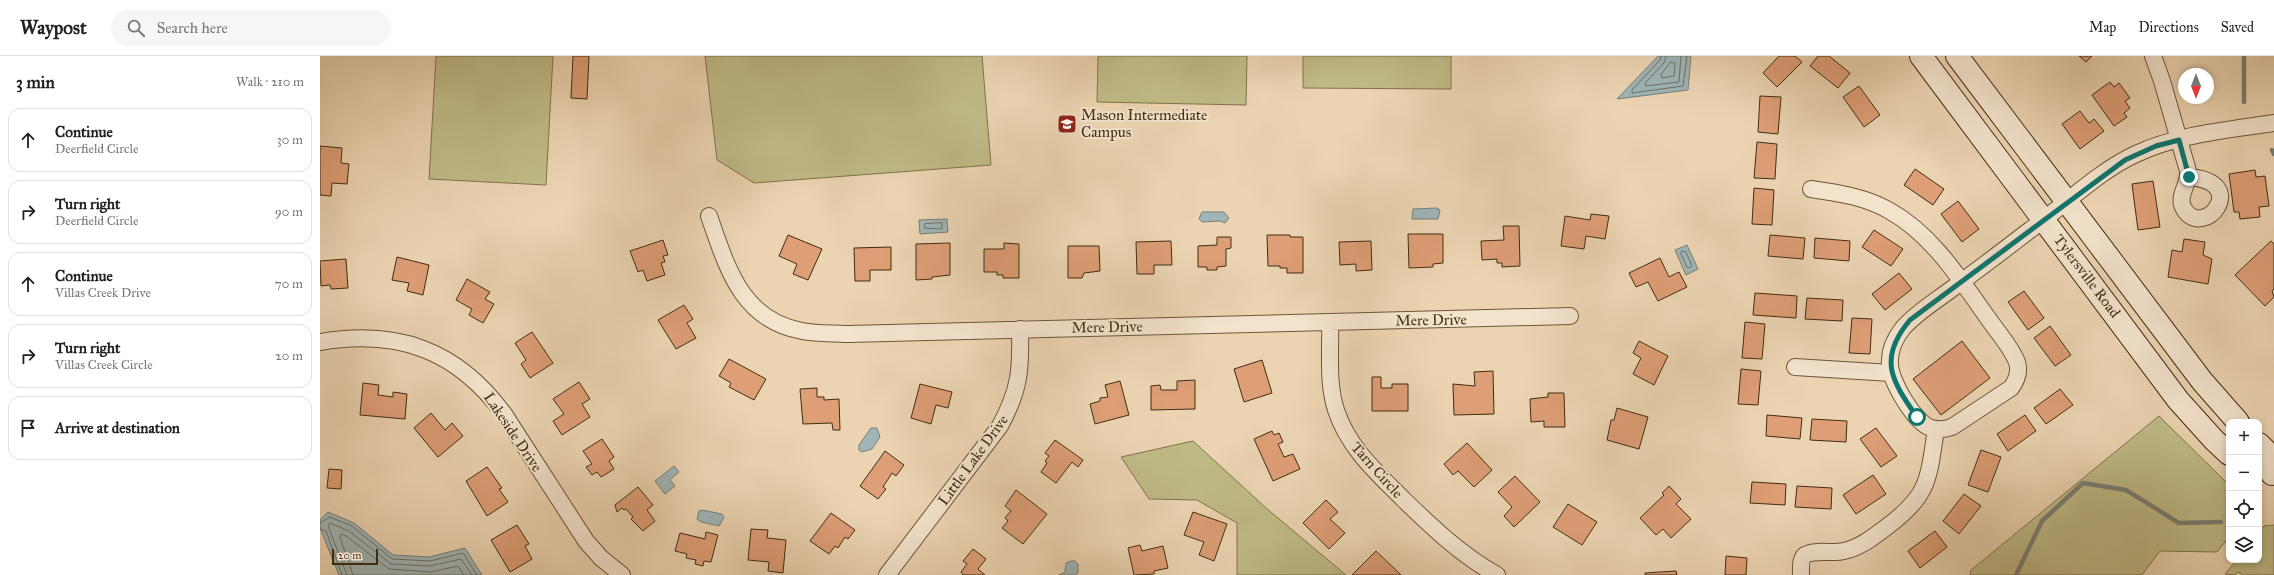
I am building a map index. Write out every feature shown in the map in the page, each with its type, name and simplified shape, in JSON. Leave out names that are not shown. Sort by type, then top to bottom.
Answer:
[{"type":"main road","name":"Tylersville Road","points":[[1921,56],[2178,400],[2226,451]]},
{"type":"main road","name":"Tylersville Road","points":[[1957,56],[2202,381],[2235,419]]},
{"type":"main road","points":[[2262,447],[2265,450],[2268,473]]},
{"type":"street","points":[[2153,56],[2189,177]]},
{"type":"street","points":[[1811,190],[1858,198],[1891,211],[1911,224],[1928,240],[1961,282],[2011,351],[2017,362],[2018,376],[2011,388],[1946,429],[1936,429],[1927,426],[1917,417],[1897,388],[1891,373],[1891,352],[1902,330],[1919,313],[1961,282],[2045,220],[2125,160],[2156,146],[2179,140],[2274,123]]},
{"type":"street","name":"Mere Drive","points":[[709,216],[731,276],[743,296],[769,318],[790,328],[813,332],[848,334],[1570,316]]},
{"type":"street","name":"Tarn Circle","points":[[1330,322],[1333,398],[1345,432],[1357,452],[1441,537],[1460,552],[1497,575]]},
{"type":"street","name":"Little Lake Drive","points":[[887,575],[1000,426],[1011,405],[1018,383],[1020,329]]},
{"type":"street","name":"Lakeside Drive","points":[[320,342],[364,338],[400,342],[444,358],[467,374],[490,395],[504,414],[586,541],[601,558],[622,575]]},
{"type":"street","points":[[1795,367],[1891,373]]},
{"type":"street","points":[[1801,575],[1804,556],[1809,553],[1844,552],[1855,548],[1874,536],[1911,508],[1918,499],[1928,478],[1936,429]]},
{"type":"shaded area","points":[[436,56],[553,56],[546,185],[429,179]]},
{"type":"shaded area","points":[[705,56],[982,56],[991,165],[754,183],[717,160]]},
{"type":"shaded area","points":[[1098,56],[1247,56],[1246,105],[1097,102]]},
{"type":"shaded area","points":[[1303,56],[1451,56],[1451,89],[1303,88]]},
{"type":"shaded area","points":[[2159,416],[2226,482],[2226,541],[2217,552],[2160,551],[2142,575],[1970,575],[1971,570]]},
{"type":"shaded area","points":[[1193,441],[1266,508],[1346,575],[1237,575],[1237,523],[1197,500],[1149,499],[1121,457]]},
{"type":"shaded area","points":[[2274,525],[2274,575],[2243,575],[2238,572],[2235,575],[2225,574],[2234,563],[2262,563],[2262,529],[2264,526]]},
{"type":"water","points":[[1658,56],[1691,56],[1688,90],[1617,99]]},
{"type":"water","points":[[1437,208],[1440,210],[1438,219],[1412,219],[1413,209]]},
{"type":"water","points":[[1202,212],[1224,212],[1229,218],[1225,223],[1220,221],[1202,222],[1199,219]]},
{"type":"water","points":[[947,219],[948,232],[920,234],[919,220]]},
{"type":"water","points":[[1687,245],[1698,269],[1686,275],[1675,250]]},
{"type":"water","points":[[871,428],[877,428],[880,437],[872,449],[862,452],[859,450],[859,445]]},
{"type":"water","points":[[674,466],[679,472],[670,480],[675,486],[665,494],[655,481]]},
{"type":"water","points":[[702,510],[722,514],[724,517],[719,526],[701,522],[697,519],[699,511]]},
{"type":"water","points":[[328,512],[354,523],[393,555],[429,557],[465,548],[482,575],[339,575],[320,528],[320,520]]},
{"type":"water","points":[[1075,561],[1078,564],[1078,572],[1076,575],[1059,575],[1065,572],[1066,563]]},
{"type":"building","points":[[573,56],[589,56],[587,99],[571,98]]},
{"type":"building","points":[[1779,56],[1795,56],[1802,62],[1777,87],[1763,73]]},
{"type":"building","points":[[1818,56],[1829,56],[1850,73],[1838,88],[1810,66]]},
{"type":"building","points":[[2079,56],[2092,56],[2086,62]]},
{"type":"building","points":[[2110,82],[2114,87],[2119,83],[2130,98],[2125,101],[2130,108],[2124,113],[2127,117],[2114,126],[2092,95]]},
{"type":"building","points":[[1859,86],[1880,115],[1864,127],[1843,97]]},
{"type":"building","points":[[1760,96],[1781,97],[1778,134],[1758,132]]},
{"type":"building","points":[[2080,111],[2089,123],[2094,119],[2104,131],[2080,149],[2062,124]]},
{"type":"building","points":[[1757,142],[1777,144],[1775,179],[1754,178]]},
{"type":"building","points":[[320,146],[342,148],[341,163],[349,164],[347,184],[332,183],[331,196],[320,195]]},
{"type":"building","points":[[1915,169],[1944,189],[1933,205],[1904,185]]},
{"type":"building","points":[[2255,170],[2256,177],[2265,176],[2269,206],[2259,207],[2260,217],[2240,219],[2239,212],[2234,212],[2229,174]]},
{"type":"building","points":[[2153,181],[2160,227],[2138,230],[2132,184]]},
{"type":"building","points":[[1754,188],[1774,190],[1772,225],[1752,224]]},
{"type":"building","points":[[1958,201],[1979,229],[1962,242],[1941,214]]},
{"type":"building","points":[[1591,214],[1609,216],[1605,239],[1586,236],[1584,249],[1561,246],[1565,216],[1590,220]]},
{"type":"building","points":[[1503,226],[1519,226],[1520,266],[1502,267],[1502,263],[1497,263],[1497,259],[1482,260],[1481,241],[1504,240]]},
{"type":"building","points":[[1874,230],[1903,249],[1891,266],[1862,247]]},
{"type":"building","points":[[1408,234],[1443,234],[1443,263],[1433,264],[1433,267],[1409,268]]},
{"type":"building","points":[[788,235],[822,249],[808,280],[793,274],[797,264],[779,256]]},
{"type":"building","points":[[1267,235],[1290,235],[1290,237],[1303,237],[1303,273],[1287,273],[1287,268],[1280,268],[1280,266],[1268,266]]},
{"type":"building","points":[[1770,235],[1805,238],[1803,259],[1768,256]]},
{"type":"building","points":[[1217,237],[1231,237],[1231,248],[1226,249],[1226,266],[1217,267],[1217,270],[1207,270],[1207,267],[1198,267],[1198,246],[1217,245]]},
{"type":"building","points":[[1815,238],[1850,241],[1849,261],[1814,258]]},
{"type":"building","points":[[2184,239],[2205,242],[2203,255],[2212,259],[2208,284],[2168,277],[2172,250],[2182,252]]},
{"type":"building","points":[[663,240],[668,255],[663,256],[665,262],[661,263],[665,275],[647,281],[643,270],[638,272],[630,251]]},
{"type":"building","points":[[1171,241],[1172,265],[1154,265],[1154,274],[1137,274],[1136,242]]},
{"type":"building","points":[[1371,241],[1372,270],[1356,271],[1356,264],[1340,265],[1339,242]]},
{"type":"building","points":[[2271,241],[2274,244],[2274,289],[2272,291],[2274,297],[2265,306],[2235,275]]},
{"type":"building","points":[[950,243],[950,275],[932,277],[932,279],[916,280],[916,244]]},
{"type":"building","points":[[1004,243],[1019,244],[1019,278],[1003,278],[1003,275],[997,275],[997,272],[984,272],[984,249],[1004,249]]},
{"type":"building","points":[[1068,246],[1099,246],[1100,271],[1084,273],[1082,278],[1068,278]]},
{"type":"building","points":[[891,247],[891,270],[870,270],[870,281],[855,281],[854,248]]},
{"type":"building","points":[[397,257],[429,265],[423,295],[407,291],[409,283],[392,280]]},
{"type":"building","points":[[1660,258],[1669,277],[1679,272],[1687,287],[1658,301],[1648,282],[1636,287],[1629,273]]},
{"type":"building","points":[[346,259],[348,288],[331,289],[330,285],[321,286],[320,261]]},
{"type":"building","points":[[1899,273],[1912,289],[1885,310],[1872,294]]},
{"type":"building","points":[[467,279],[490,292],[485,299],[494,304],[483,323],[469,315],[472,309],[456,300]]},
{"type":"building","points":[[2024,291],[2044,318],[2028,330],[2008,302]]},
{"type":"building","points":[[1755,293],[1797,296],[1796,318],[1753,315]]},
{"type":"building","points":[[1807,298],[1843,300],[1842,321],[1805,319]]},
{"type":"building","points":[[684,305],[693,319],[687,323],[696,338],[676,349],[658,320]]},
{"type":"building","points":[[1852,318],[1872,319],[1870,354],[1849,353]]},
{"type":"building","points":[[1745,322],[1765,324],[1762,359],[1742,358]]},
{"type":"building","points":[[2050,326],[2071,355],[2055,366],[2034,338]]},
{"type":"building","points":[[532,332],[553,363],[530,378],[521,364],[526,360],[515,343]]},
{"type":"building","points":[[1639,341],[1668,356],[1654,385],[1633,374],[1641,358],[1633,353]]},
{"type":"building","points":[[1962,341],[1990,378],[1941,415],[1913,379]]},
{"type":"building","points":[[729,359],[766,379],[754,400],[729,387],[731,383],[719,376]]},
{"type":"building","points":[[1262,360],[1272,393],[1244,402],[1234,369]]},
{"type":"building","points":[[1741,369],[1761,371],[1758,405],[1738,404]]},
{"type":"building","points":[[1493,371],[1494,414],[1454,415],[1453,384],[1475,386],[1474,372]]},
{"type":"building","points":[[1372,377],[1381,377],[1381,388],[1392,388],[1392,384],[1408,384],[1408,411],[1372,411]]},
{"type":"building","points":[[1195,380],[1195,409],[1151,410],[1151,386],[1160,385],[1161,390],[1177,390],[1177,381]]},
{"type":"building","points":[[1120,381],[1129,415],[1095,424],[1090,404],[1100,401],[1100,398],[1108,397],[1105,385]]},
{"type":"building","points":[[579,382],[590,399],[582,404],[590,417],[562,435],[553,421],[564,414],[553,399]]},
{"type":"building","points":[[363,383],[379,385],[378,395],[393,397],[393,392],[407,394],[405,419],[360,415]]},
{"type":"building","points":[[920,384],[952,392],[948,408],[936,405],[931,424],[911,418]]},
{"type":"building","points":[[817,388],[817,397],[824,397],[824,400],[839,399],[840,430],[833,430],[832,423],[803,424],[800,389]]},
{"type":"building","points":[[2060,389],[2073,405],[2046,424],[2034,408]]},
{"type":"building","points":[[1548,393],[1564,393],[1565,427],[1544,427],[1544,421],[1531,422],[1530,399],[1548,397]]},
{"type":"building","points":[[1617,408],[1648,417],[1639,449],[1607,440],[1611,420],[1614,420]]},
{"type":"building","points":[[431,413],[445,430],[452,423],[463,436],[438,457],[414,428]]},
{"type":"building","points":[[1767,415],[1802,418],[1800,439],[1766,436]]},
{"type":"building","points":[[2025,415],[2036,431],[2008,451],[1997,434]]},
{"type":"building","points":[[1812,419],[1847,421],[1846,442],[1810,440]]},
{"type":"building","points":[[1876,428],[1897,456],[1881,467],[1860,439]]},
{"type":"building","points":[[1272,431],[1274,435],[1279,433],[1283,442],[1278,444],[1284,457],[1293,454],[1300,469],[1273,481],[1254,439]]},
{"type":"building","points":[[602,439],[614,457],[609,461],[614,469],[601,477],[597,472],[592,475],[586,467],[592,464],[583,451]]},
{"type":"building","points":[[1055,440],[1083,460],[1078,467],[1072,462],[1056,483],[1041,472],[1047,463],[1045,461],[1049,456],[1045,453]]},
{"type":"building","points":[[1467,443],[1492,470],[1474,487],[1458,471],[1453,475],[1444,464]]},
{"type":"building","points":[[1981,450],[2001,457],[1988,492],[1968,485]]},
{"type":"building","points":[[885,451],[904,465],[896,476],[892,473],[883,487],[886,489],[878,499],[860,486]]},
{"type":"building","points":[[487,467],[502,488],[499,489],[508,502],[487,516],[466,481]]},
{"type":"building","points":[[329,469],[342,470],[341,489],[327,488]]},
{"type":"building","points":[[1873,475],[1886,494],[1856,514],[1843,495]]},
{"type":"building","points":[[1515,476],[1540,502],[1514,527],[1504,516],[1512,507],[1498,492]]},
{"type":"building","points":[[1752,482],[1786,484],[1785,505],[1750,503]]},
{"type":"building","points":[[1669,486],[1681,499],[1676,504],[1691,519],[1671,538],[1663,529],[1656,535],[1640,518],[1664,495],[1662,493]]},
{"type":"building","points":[[1797,486],[1832,488],[1831,509],[1795,507]]},
{"type":"building","points":[[638,487],[653,505],[647,510],[655,521],[643,531],[631,519],[633,517],[626,509],[624,510],[622,508],[617,512],[615,505]]},
{"type":"building","points":[[1016,490],[1047,514],[1023,544],[1002,528],[1008,521],[1005,518],[1011,511],[1005,506]]},
{"type":"building","points":[[1964,494],[1981,506],[1959,534],[1943,521]]},
{"type":"building","points":[[1326,500],[1338,512],[1330,519],[1345,533],[1329,549],[1303,523]]},
{"type":"building","points":[[1568,504],[1597,522],[1582,545],[1553,527]]},
{"type":"building","points":[[1193,512],[1227,524],[1214,561],[1199,555],[1204,542],[1184,535]]},
{"type":"building","points":[[831,513],[855,530],[848,539],[845,537],[838,548],[835,546],[829,554],[810,541]]},
{"type":"building","points":[[517,525],[529,544],[525,546],[532,559],[510,572],[491,540]]},
{"type":"building","points":[[751,529],[768,530],[767,538],[786,540],[783,573],[768,571],[769,562],[748,560]]},
{"type":"building","points":[[1935,531],[1947,547],[1920,568],[1908,551]]},
{"type":"building","points":[[706,532],[718,535],[711,562],[704,561],[703,566],[695,564],[696,560],[686,558],[687,554],[675,551],[680,533],[705,539]]},
{"type":"building","points":[[1140,545],[1142,551],[1163,546],[1168,568],[1154,571],[1154,574],[1134,575],[1128,548]]},
{"type":"building","points":[[973,549],[986,559],[978,569],[985,575],[963,575],[961,572],[967,564],[963,561]]},
{"type":"building","points":[[1376,551],[1401,575],[1352,575]]},
{"type":"building","points":[[1726,556],[1747,558],[1746,575],[1725,575]]},
{"type":"building","points":[[1676,571],[1677,575],[1645,575],[1645,573]]},
{"type":"waterway","points":[[2244,56],[2244,102]]},
{"type":"waterway","points":[[2272,150],[2274,154]]},
{"type":"waterway","points":[[2016,575],[2042,521],[2083,483],[2126,490],[2179,523],[2221,522]]},
{"type":"place","name":"Mason Intermediate Campus","points":[[1067,124]]},
{"type":"route","points":[[1917,417],[1897,388],[1892,378],[1890,364],[1891,352],[1895,340],[1910,320],[2067,203],[2096,179],[2135,154],[2156,146],[2179,140],[2189,177]]}]
